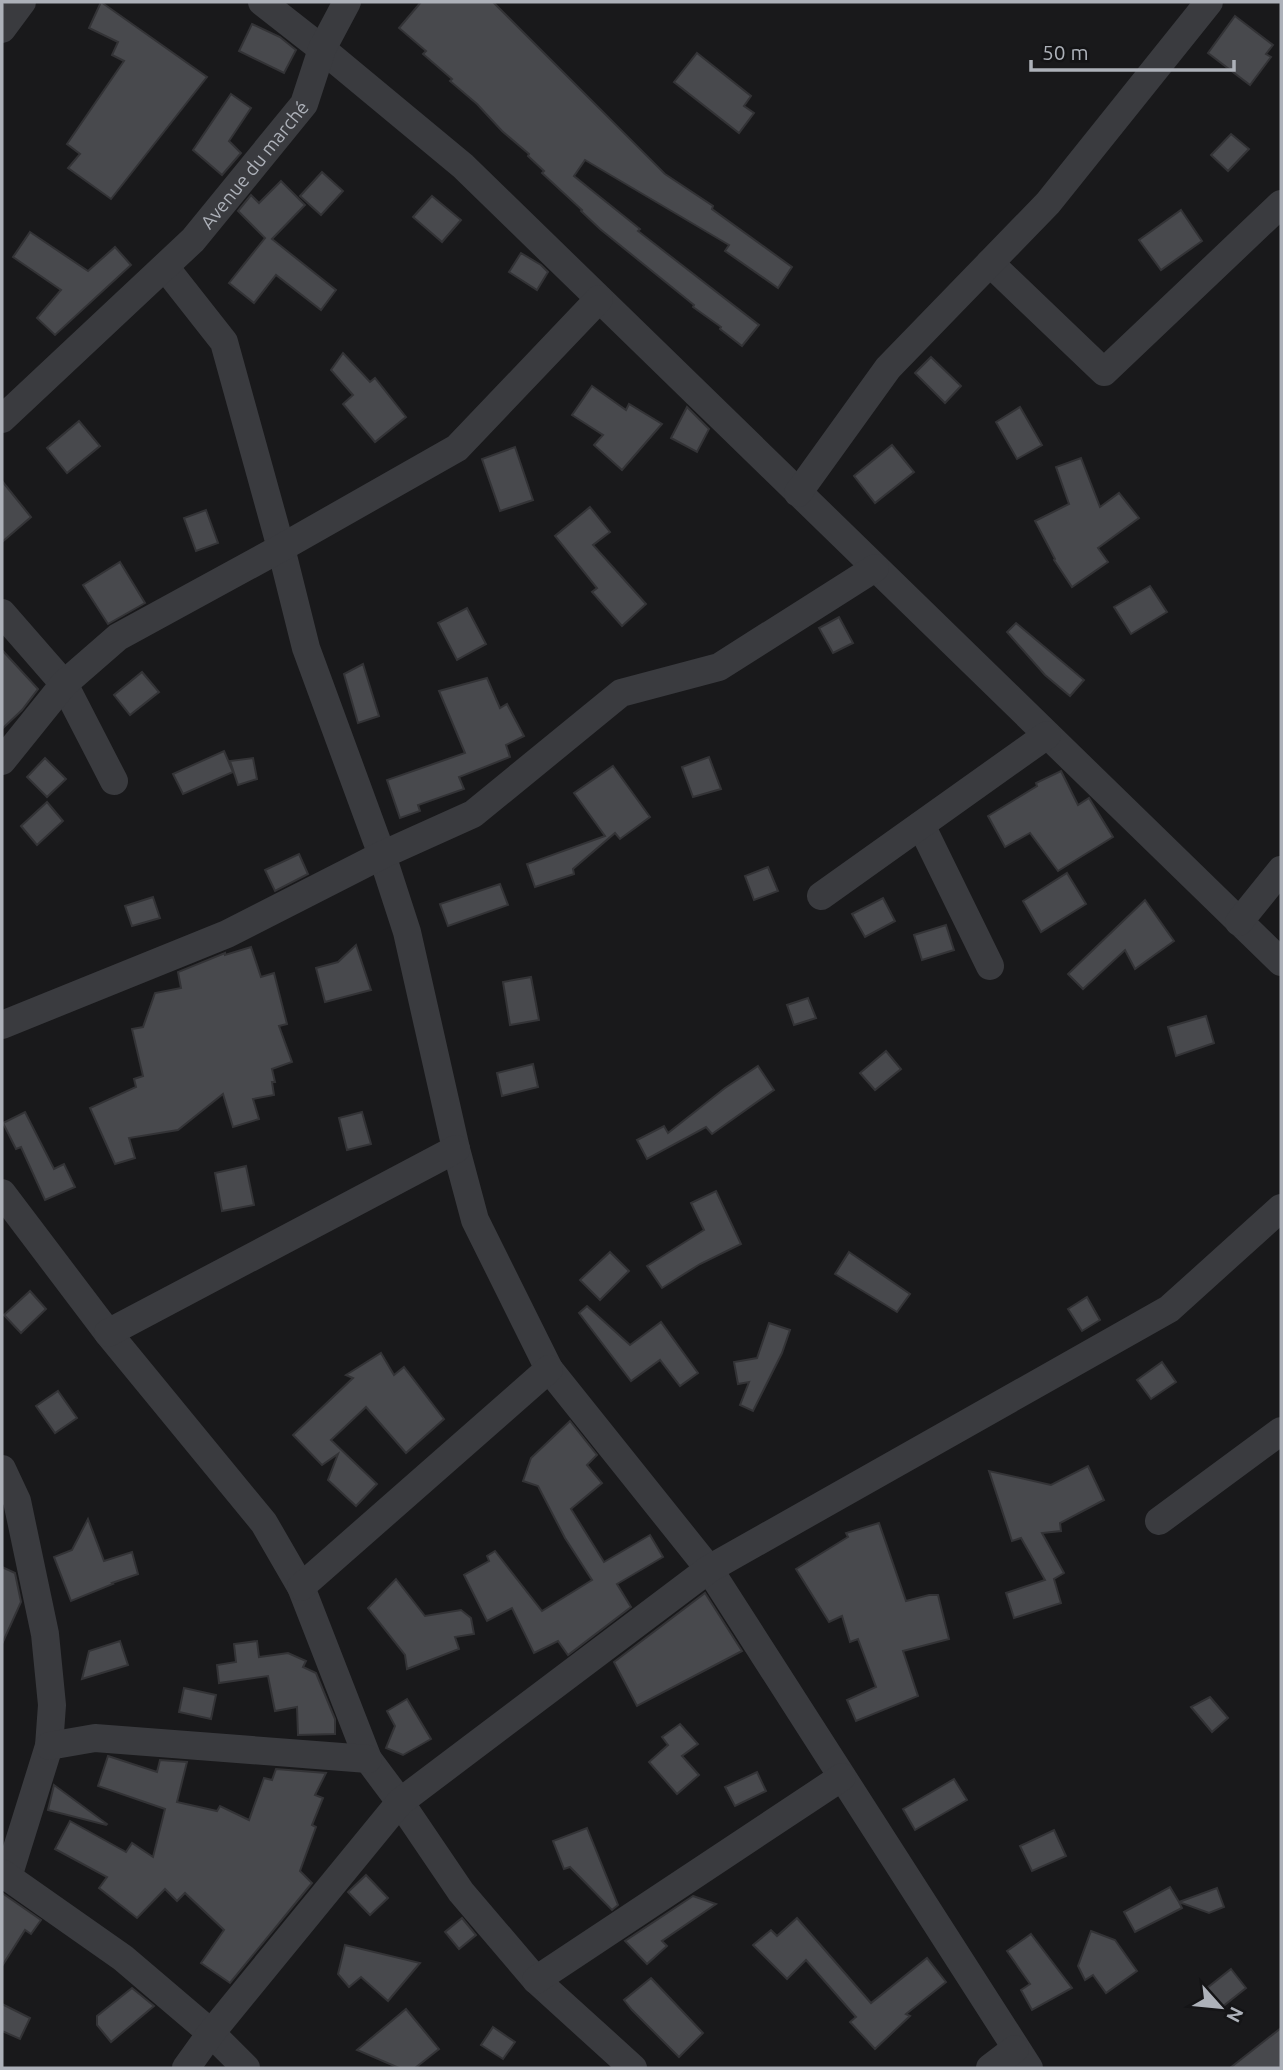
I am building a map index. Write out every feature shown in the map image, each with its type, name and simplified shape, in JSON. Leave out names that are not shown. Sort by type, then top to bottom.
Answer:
[{"type":"street","points":[[2,29],[22,2]]},
{"type":"street","points":[[262,2],[463,166],[1281,962]]},
{"type":"street","name":"Avenue du marché","points":[[2,419],[193,240],[304,104],[322,49],[347,2]]},
{"type":"street","points":[[798,492],[888,368],[1048,203],[1209,2]]},
{"type":"street","points":[[989,263],[1104,372],[1281,204]]},
{"type":"street","points":[[165,267],[224,342],[306,648],[382,855],[407,932],[456,1149],[475,1220],[549,1368],[709,1569],[1022,2058],[990,2068]]},
{"type":"street","points":[[2,761],[64,684],[118,637],[457,448],[599,299]]},
{"type":"street","points":[[2,1025],[226,934],[382,855],[472,814],[621,693],[719,667],[875,568]]},
{"type":"street","points":[[2,613],[64,684],[114,781]]},
{"type":"street","points":[[821,896],[1047,735]]},
{"type":"street","points":[[920,825],[990,965]]},
{"type":"street","points":[[1239,922],[1281,870]]},
{"type":"street","points":[[108,1333],[456,1149]]},
{"type":"street","points":[[2,1193],[108,1333],[264,1523],[301,1587],[368,1759],[461,1892],[536,1980],[633,2068]]},
{"type":"street","points":[[187,2068],[211,2033],[400,1802],[709,1569],[1169,1309],[1281,1209]]},
{"type":"street","points":[[301,1587],[549,1368]]},
{"type":"street","points":[[1159,1521],[1281,1431]]},
{"type":"street","points":[[2,1469],[17,1502],[45,1634],[52,1705],[49,1746],[5,1875],[123,1958],[211,2033],[246,2068]]},
{"type":"street","points":[[49,1746],[95,1738],[368,1759]]},
{"type":"street","points":[[536,1980],[842,1777]]},
{"type":"building","points":[[101,2],[207,77],[111,199],[68,168],[80,154],[67,144],[124,61],[112,55],[118,42],[89,28]]},
{"type":"building","points":[[421,2],[493,2],[665,174],[713,206],[712,209],[792,267],[778,288],[725,251],[729,245],[585,160],[574,176],[640,229],[638,231],[759,325],[742,346],[600,229],[542,173],[544,171],[529,154],[423,54],[426,51],[399,28]]},
{"type":"building","points":[[1235,16],[1273,45],[1266,54],[1271,57],[1250,85],[1208,53]]},
{"type":"building","points":[[252,24],[280,37],[296,50],[284,73],[239,51]]},
{"type":"building","points":[[697,53],[751,96],[744,106],[754,113],[739,133],[674,82]]},
{"type":"building","points":[[231,94],[251,108],[229,141],[241,153],[222,175],[193,150]]},
{"type":"building","points":[[1231,134],[1249,149],[1228,171],[1211,155]]},
{"type":"building","points":[[322,172],[343,191],[321,215],[300,196]]},
{"type":"building","points":[[281,181],[305,205],[272,239],[336,290],[321,310],[276,275],[254,303],[229,283],[265,238],[238,211],[251,195],[259,203]]},
{"type":"building","points":[[432,196],[461,220],[442,242],[413,217]]},
{"type":"building","points":[[1181,210],[1202,241],[1161,270],[1139,240]]},
{"type":"building","points":[[30,232],[88,271],[115,247],[131,265],[55,335],[37,318],[61,290],[13,257]]},
{"type":"building","points":[[521,253],[548,272],[537,290],[509,272]]},
{"type":"building","points":[[343,353],[370,382],[375,378],[406,417],[375,442],[343,404],[353,395],[331,370]]},
{"type":"building","points":[[931,357],[961,386],[945,403],[915,373]]},
{"type":"building","points":[[592,386],[626,410],[629,404],[662,424],[622,470],[594,445],[603,435],[572,415]]},
{"type":"building","points":[[687,407],[709,429],[697,452],[671,438]]},
{"type":"building","points":[[1020,407],[1042,445],[1017,459],[996,422]]},
{"type":"building","points":[[79,421],[100,446],[67,473],[47,448]]},
{"type":"building","points":[[892,445],[914,472],[875,503],[854,476]]},
{"type":"building","points":[[515,447],[533,500],[500,511],[482,459]]},
{"type":"building","points":[[1081,458],[1100,507],[1119,493],[1139,518],[1098,548],[1108,562],[1072,587],[1054,560],[1035,521],[1069,504],[1056,467]]},
{"type":"building","points":[[2,481],[31,517],[2,542]]},
{"type":"building","points":[[590,507],[610,532],[593,545],[646,604],[622,626],[592,592],[597,588],[555,536]]},
{"type":"building","points":[[206,510],[218,543],[196,551],[184,518]]},
{"type":"building","points":[[120,562],[145,603],[108,624],[83,585]]},
{"type":"building","points":[[1150,586],[1167,612],[1131,634],[1114,607]]},
{"type":"building","points":[[467,608],[486,644],[457,660],[438,623]]},
{"type":"building","points":[[839,617],[853,643],[833,653],[819,628]]},
{"type":"building","points":[[1016,623],[1084,680],[1070,696],[1045,675],[1007,632]]},
{"type":"building","points":[[2,650],[38,689],[22,710],[2,729]]},
{"type":"building","points":[[363,664],[379,716],[358,723],[344,674]]},
{"type":"building","points":[[142,672],[159,692],[130,715],[114,695]]},
{"type":"building","points":[[487,678],[500,708],[507,704],[524,736],[506,745],[510,757],[459,777],[464,789],[418,805],[420,811],[400,818],[387,780],[465,753],[439,691]]},
{"type":"building","points":[[224,751],[233,772],[183,794],[173,774]]},
{"type":"building","points":[[709,757],[721,789],[693,797],[682,767]]},
{"type":"building","points":[[45,758],[66,779],[47,797],[27,777]]},
{"type":"building","points":[[253,758],[257,779],[238,785],[230,761]]},
{"type":"building","points":[[613,766],[650,817],[620,839],[615,833],[573,869],[574,874],[535,887],[527,864],[605,836],[574,793]]},
{"type":"building","points":[[1061,771],[1078,805],[1089,798],[1113,837],[1058,871],[1030,833],[1005,847],[988,816],[1037,786],[1036,783]]},
{"type":"building","points":[[47,802],[63,821],[37,845],[21,826]]},
{"type":"building","points":[[299,854],[308,874],[275,891],[265,870]]},
{"type":"building","points":[[768,867],[778,891],[754,900],[745,876]]},
{"type":"building","points":[[1067,873],[1086,904],[1041,932],[1023,901]]},
{"type":"building","points":[[500,884],[508,905],[448,926],[440,904]]},
{"type":"building","points":[[153,897],[160,918],[132,926],[125,906]]},
{"type":"building","points":[[883,898],[895,921],[865,937],[852,914]]},
{"type":"building","points":[[1145,900],[1174,941],[1135,969],[1125,950],[1083,989],[1068,974]]},
{"type":"building","points":[[946,925],[954,950],[922,960],[914,935]]},
{"type":"building","points":[[356,945],[371,990],[325,1002],[316,968],[338,962]]},
{"type":"building","points":[[251,947],[261,977],[274,973],[287,1024],[279,1026],[292,1062],[272,1069],[274,1095],[253,1099],[259,1119],[233,1127],[223,1094],[178,1130],[129,1138],[135,1158],[115,1164],[90,1108],[136,1087],[134,1079],[143,1076],[132,1029],[143,1027],[155,993],[181,988],[178,972],[225,953]]},
{"type":"building","points":[[531,977],[539,1020],[510,1025],[503,982]]},
{"type":"building","points":[[808,998],[816,1018],[794,1025],[787,1005]]},
{"type":"building","points":[[1206,1016],[1214,1043],[1176,1056],[1168,1027]]},
{"type":"building","points":[[886,1051],[901,1069],[875,1090],[860,1073]]},
{"type":"building","points":[[533,1064],[538,1087],[502,1096],[497,1073]]},
{"type":"building","points":[[758,1066],[774,1090],[712,1134],[706,1127],[647,1159],[637,1140],[664,1126],[668,1133]]},
{"type":"building","points":[[25,1112],[54,1169],[64,1164],[75,1187],[45,1200],[21,1147],[16,1149],[3,1123]]},
{"type":"building","points":[[362,1112],[371,1144],[347,1150],[339,1118]]},
{"type":"building","points":[[246,1166],[254,1205],[222,1211],[215,1173]]},
{"type":"building","points":[[716,1191],[741,1244],[700,1264],[662,1288],[647,1266],[704,1230],[691,1203]]},
{"type":"building","points":[[610,1252],[629,1271],[600,1300],[580,1280]]},
{"type":"building","points":[[849,1252],[910,1294],[897,1312],[835,1274]]},
{"type":"building","points":[[30,1291],[46,1309],[21,1333],[4,1315]]},
{"type":"building","points":[[1087,1297],[1100,1320],[1082,1331],[1068,1309]]},
{"type":"building","points":[[587,1306],[630,1345],[661,1322],[698,1373],[680,1386],[660,1360],[631,1381],[579,1313]]},
{"type":"building","points":[[769,1323],[790,1330],[782,1353],[753,1411],[740,1405],[749,1382],[738,1384],[734,1362],[757,1358]]},
{"type":"building","points":[[381,1353],[394,1375],[404,1367],[444,1419],[406,1453],[366,1407],[331,1440],[377,1484],[356,1506],[328,1480],[338,1454],[322,1465],[293,1435],[353,1378],[346,1375]]},
{"type":"building","points":[[1162,1362],[1176,1382],[1151,1399],[1137,1380]]},
{"type":"building","points":[[58,1391],[77,1418],[55,1433],[36,1406]]},
{"type":"building","points":[[570,1421],[597,1455],[587,1465],[602,1483],[571,1509],[604,1562],[650,1535],[663,1557],[617,1584],[631,1607],[568,1655],[558,1641],[534,1653],[512,1608],[487,1621],[464,1575],[489,1561],[487,1556],[495,1551],[542,1611],[592,1580],[565,1538],[538,1486],[523,1481],[531,1458]]},
{"type":"building","points":[[1088,1466],[1104,1500],[1060,1523],[1061,1531],[1042,1533],[1064,1573],[1054,1579],[1061,1603],[1014,1618],[1006,1593],[1045,1580],[1021,1538],[1012,1541],[989,1471],[1051,1485]]},
{"type":"building","points":[[88,1519],[104,1561],[132,1552],[138,1574],[71,1601],[54,1557],[72,1550]]},
{"type":"building","points":[[879,1523],[906,1601],[938,1595],[949,1639],[903,1651],[918,1696],[856,1721],[847,1700],[876,1687],[858,1639],[850,1642],[842,1616],[829,1622],[796,1569],[848,1537],[846,1533]]},
{"type":"building","points":[[2,1567],[15,1573],[21,1602],[2,1644]]},
{"type":"building","points":[[396,1579],[425,1616],[461,1610],[471,1618],[474,1634],[455,1637],[459,1649],[407,1669],[405,1655],[368,1608]]},
{"type":"building","points":[[705,1593],[742,1651],[637,1706],[614,1662]]},
{"type":"building","points":[[120,1641],[128,1665],[82,1679],[89,1651]]},
{"type":"building","points":[[257,1641],[259,1657],[288,1653],[306,1661],[303,1667],[316,1673],[335,1719],[335,1734],[298,1735],[297,1707],[275,1711],[268,1676],[219,1683],[217,1665],[236,1662],[234,1644]]},
{"type":"building","points":[[184,1688],[216,1695],[211,1719],[179,1712]]},
{"type":"building","points":[[1210,1697],[1228,1718],[1212,1732],[1191,1707]]},
{"type":"building","points":[[407,1699],[431,1739],[403,1755],[386,1748],[395,1726],[387,1711]]},
{"type":"building","points":[[680,1724],[698,1744],[682,1756],[699,1775],[677,1794],[649,1762],[668,1745],[662,1737]]},
{"type":"building","points":[[108,1756],[157,1772],[160,1760],[187,1762],[177,1802],[217,1811],[220,1806],[249,1820],[264,1778],[272,1780],[276,1769],[326,1773],[315,1795],[323,1798],[312,1825],[316,1827],[300,1871],[312,1883],[230,1983],[201,1963],[224,1930],[185,1893],[177,1901],[165,1889],[137,1918],[99,1888],[107,1877],[55,1849],[70,1821],[126,1852],[132,1843],[153,1857],[165,1809],[98,1786]]},
{"type":"building","points":[[757,1772],[766,1791],[735,1806],[725,1787]]},
{"type":"building","points":[[954,1779],[967,1800],[915,1830],[903,1809]]},
{"type":"building","points":[[54,1785],[107,1824],[48,1810]]},
{"type":"building","points":[[587,1828],[618,1905],[612,1910],[570,1867],[564,1869],[553,1841]]},
{"type":"building","points":[[1054,1830],[1066,1856],[1032,1871],[1020,1846]]},
{"type":"building","points":[[366,1875],[388,1898],[370,1915],[348,1892]]},
{"type":"building","points":[[1170,1887],[1182,1908],[1135,1932],[1124,1912]]},
{"type":"building","points":[[1217,1888],[1224,1907],[1209,1913],[1179,1902]]},
{"type":"building","points":[[2,1893],[41,1920],[31,1934],[25,1930],[2,1966]]},
{"type":"building","points":[[693,1896],[716,1904],[662,1941],[667,1946],[647,1964],[625,1941]]},
{"type":"building","points":[[462,1918],[476,1935],[459,1949],[445,1932]]},
{"type":"building","points":[[797,1918],[871,2003],[927,1958],[946,1982],[906,2014],[910,2016],[875,2049],[850,2022],[856,2017],[806,1960],[787,1979],[753,1945],[771,1930],[777,1936]]},
{"type":"building","points":[[1091,1931],[1115,1940],[1137,1971],[1106,1993],[1093,1975],[1085,1980],[1078,1966]]},
{"type":"building","points":[[1031,1934],[1072,1988],[1032,2010],[1021,1990],[1030,1984],[1007,1951]]},
{"type":"building","points":[[345,1945],[420,1963],[388,2001],[361,1977],[349,1987],[338,1974]]},
{"type":"building","points":[[1231,1969],[1246,1988],[1222,2007],[1207,1988]]},
{"type":"building","points":[[651,1978],[703,2033],[679,2057],[624,2000]]},
{"type":"building","points":[[132,1988],[154,2006],[111,2042],[97,2025],[97,2016]]},
{"type":"building","points":[[2,2004],[30,2018],[20,2039],[2,2031]]},
{"type":"building","points":[[406,2009],[439,2049],[415,2068],[399,2068],[357,2050]]},
{"type":"building","points":[[493,2027],[515,2042],[503,2059],[481,2045]]},
{"type":"building","points":[[1281,2028],[1281,2068],[1230,2068]]}]
